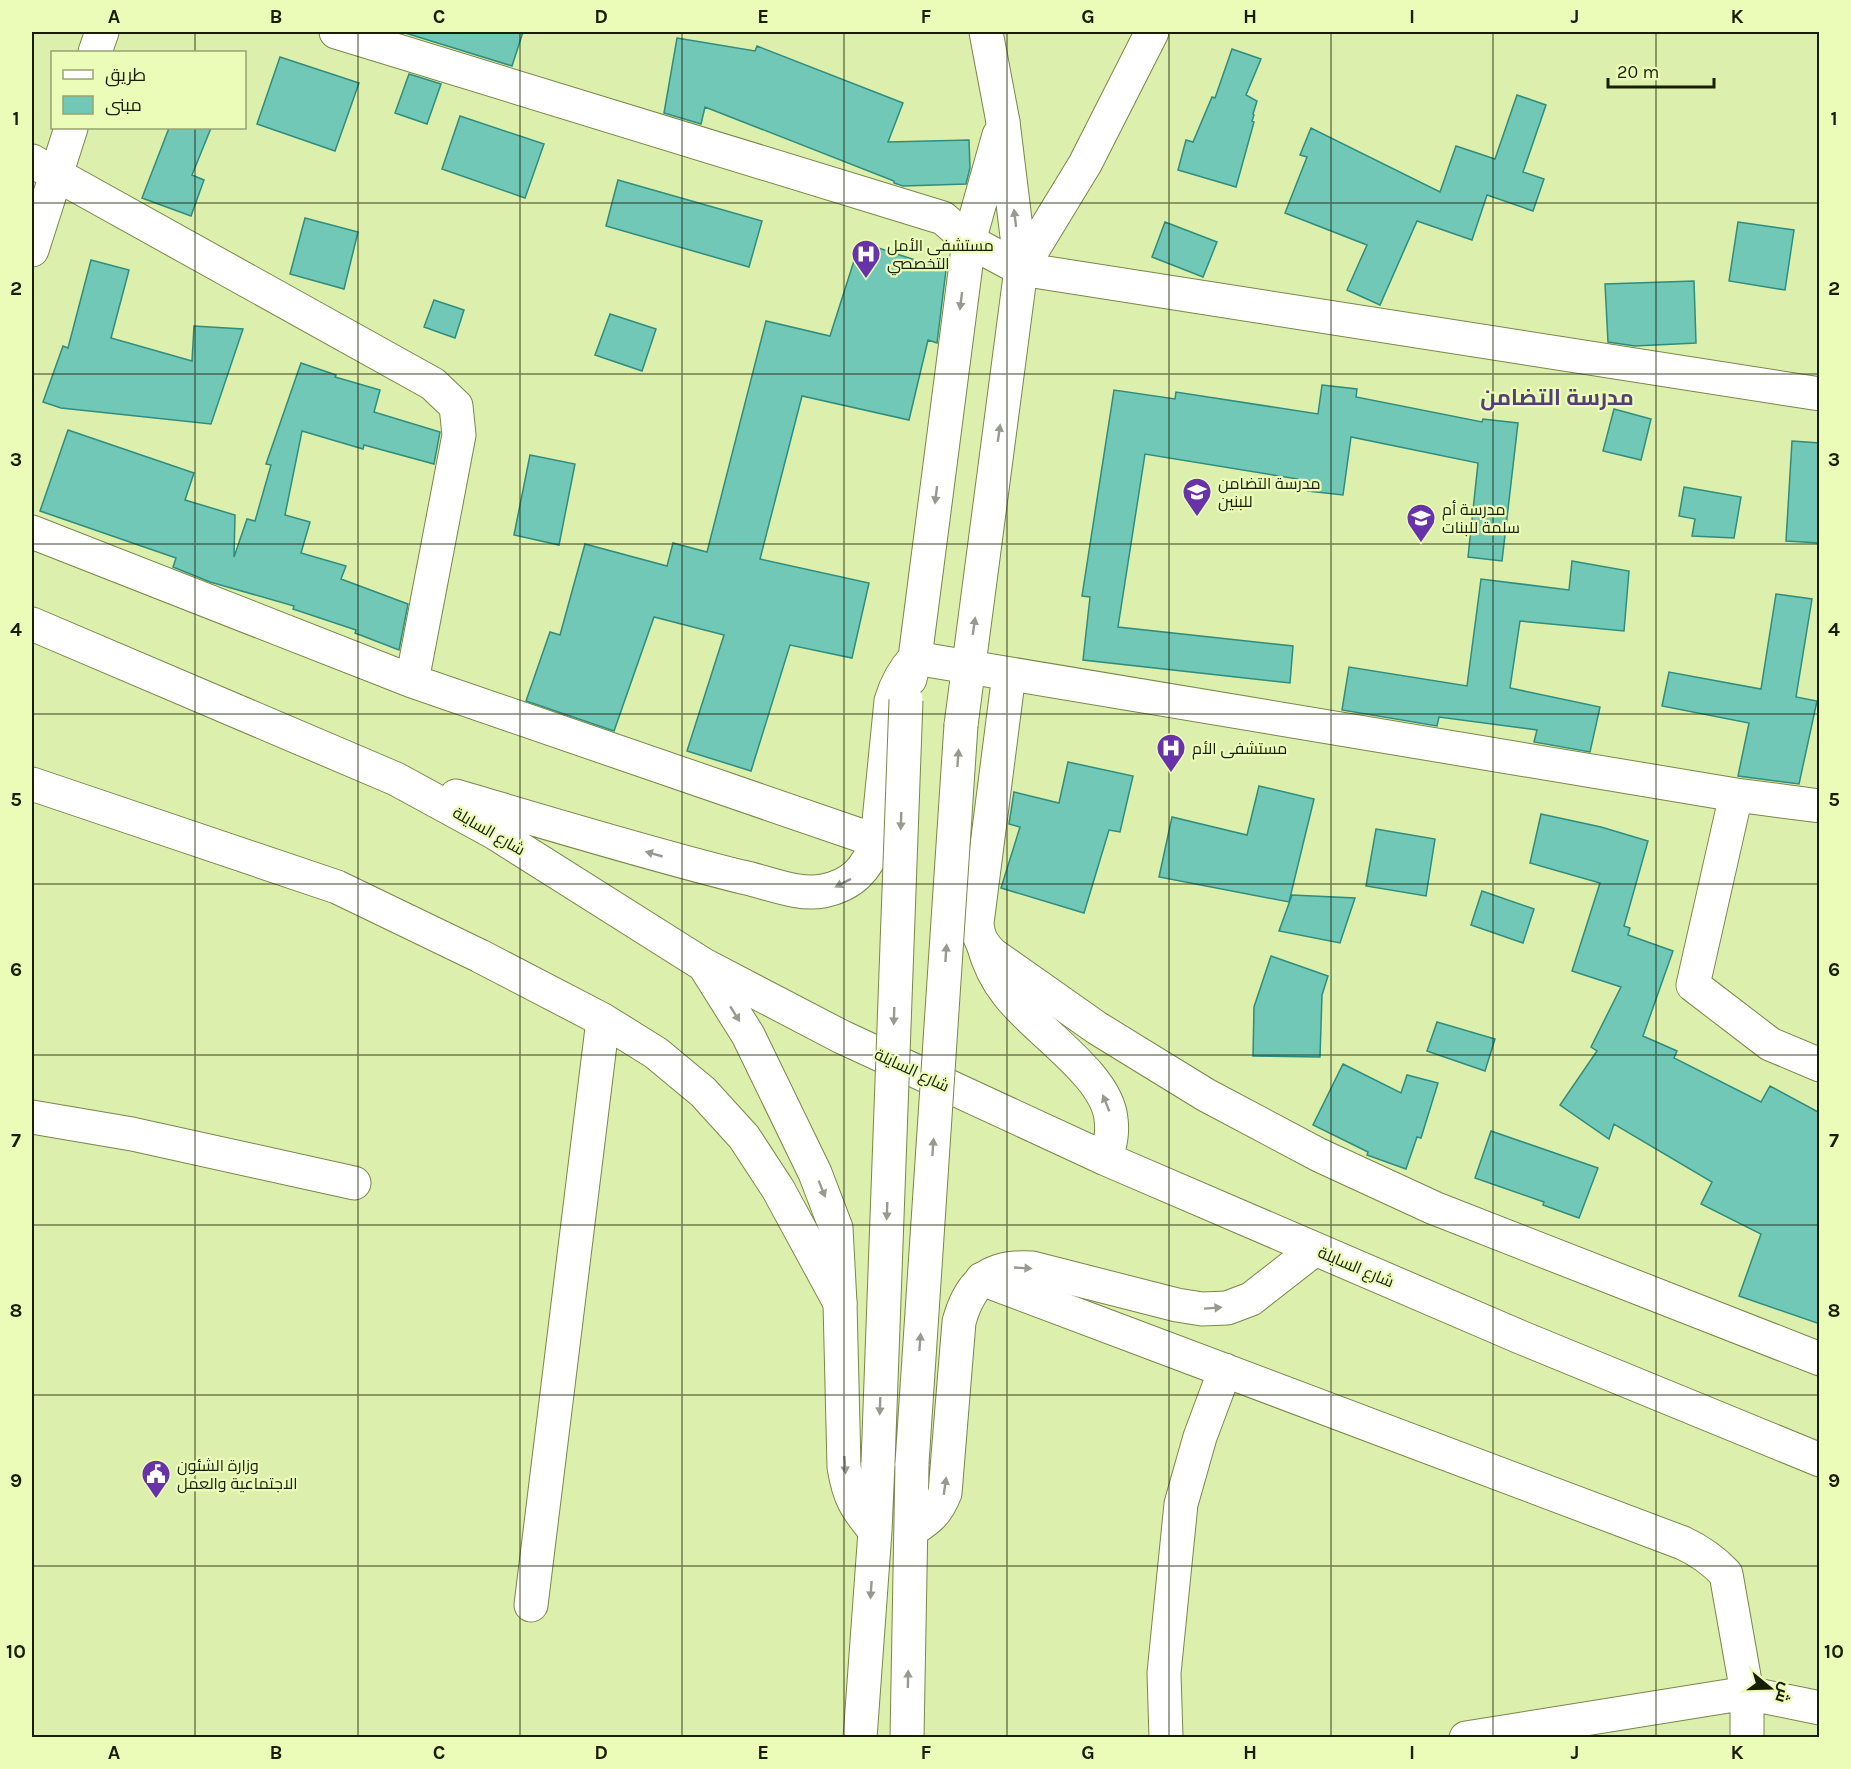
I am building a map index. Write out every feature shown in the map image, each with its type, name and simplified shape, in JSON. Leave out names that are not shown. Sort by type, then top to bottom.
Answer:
[{"type":"street","points":[[95,51],[102,32]]},
{"type":"street","points":[[336,32],[943,218],[969,241],[1021,269],[1820,394]]},
{"type":"street","points":[[907,1737],[912,1463],[961,725],[1021,269],[1002,122],[986,32]]},
{"type":"street","points":[[1021,269],[1085,164],[1152,32]]},
{"type":"street","points":[[860,1737],[875,1531],[906,700],[915,658],[969,241],[1002,122]]},
{"type":"street","points":[[32,250],[44,167],[70,129]]},
{"type":"street","points":[[44,167],[433,384],[456,406],[459,435],[412,681]]},
{"type":"street","points":[[32,532],[412,681],[877,841]]},
{"type":"street","name":"شارع السايلة","points":[[32,624],[396,779],[495,833],[704,965],[842,1037],[1106,1159],[1315,1250],[1820,1460]]},
{"type":"street","points":[[915,658],[1736,795],[1820,806]]},
{"type":"street","points":[[396,779],[687,863],[800,891],[830,889],[857,876],[870,860],[877,841],[891,701],[900,678],[915,658]]},
{"type":"street","points":[[1009,674],[977,923],[978,935],[989,963],[1008,995],[1091,1078],[1104,1096],[1111,1116],[1112,1138],[1106,1159]]},
{"type":"street","points":[[32,784],[337,887],[480,956],[603,1020],[656,1053],[703,1092],[744,1137],[778,1189],[840,1303]]},
{"type":"street","points":[[1736,795],[1693,985],[1770,1044],[1820,1065]]},
{"type":"street","points":[[982,944],[992,954],[1097,1028],[1206,1095],[1318,1155],[1434,1208],[1820,1359]]},
{"type":"street","points":[[704,965],[748,1035],[824,1194],[836,1228],[844,1467],[847,1488],[857,1509],[875,1531]]},
{"type":"street","points":[[531,1605],[603,1020]]},
{"type":"street","points":[[32,1117],[132,1134],[354,1183]]},
{"type":"street","points":[[912,1530],[930,1518],[939,1507],[945,1493],[959,1322],[963,1304],[972,1289],[982,1279],[997,1271],[1014,1267],[1032,1268],[1178,1305],[1202,1309],[1227,1308],[1251,1299],[1315,1250]]},
{"type":"street","points":[[982,1279],[1699,1551],[1714,1561],[1726,1574],[1747,1693],[1747,1737]]},
{"type":"street","points":[[1166,1737],[1164,1673],[1181,1504],[1200,1437],[1225,1370]]},
{"type":"street","points":[[1466,1737],[1747,1693],[1820,1708]]},
{"type":"building","points":[[402,32],[523,32],[512,66]]},
{"type":"building","points":[[677,38],[755,51],[757,46],[903,103],[888,142],[969,140],[970,168],[966,184],[903,186],[705,107],[701,124],[664,113]]},
{"type":"building","points":[[1232,49],[1261,59],[1246,95],[1257,101],[1252,121],[1254,122],[1236,187],[1178,170],[1186,140],[1193,142],[1212,97],[1215,98]]},
{"type":"building","points":[[280,57],[359,83],[335,151],[257,124]]},
{"type":"building","points":[[409,74],[441,84],[427,124],[395,113]]},
{"type":"building","points":[[1517,95],[1546,105],[1523,172],[1544,179],[1533,211],[1487,195],[1472,240],[1417,221],[1380,305],[1347,290],[1367,245],[1285,213],[1307,157],[1300,155],[1311,128],[1440,192],[1456,146],[1495,159]]},
{"type":"building","points":[[460,116],[544,144],[525,198],[442,169]]},
{"type":"building","points":[[169,129],[211,129],[192,175],[204,180],[191,216],[142,198]]},
{"type":"building","points":[[618,180],[762,221],[749,267],[606,226]]},
{"type":"building","points":[[305,218],[358,232],[344,289],[290,274]]},
{"type":"building","points":[[1165,222],[1217,242],[1203,277],[1152,257]]},
{"type":"building","points":[[1738,222],[1794,230],[1785,290],[1729,281]]},
{"type":"building","points":[[860,242],[946,270],[937,343],[928,340],[909,420],[802,396],[760,559],[869,583],[852,658],[790,645],[751,771],[687,751],[724,635],[654,617],[614,731],[526,701],[550,632],[560,635],[585,544],[667,566],[673,543],[707,552],[766,321],[830,336]]},
{"type":"building","points":[[91,260],[129,270],[111,338],[192,361],[194,326],[243,329],[211,424],[61,408],[43,402],[63,346],[68,348]]},
{"type":"building","points":[[1694,281],[1696,343],[1635,346],[1608,342],[1605,284]]},
{"type":"building","points":[[434,300],[464,310],[455,338],[424,327]]},
{"type":"building","points":[[610,314],[656,329],[642,371],[595,355]]},
{"type":"building","points":[[301,363],[336,375],[335,377],[380,390],[374,412],[440,432],[434,464],[364,445],[363,449],[302,431],[285,515],[310,522],[301,553],[346,566],[341,579],[408,604],[399,650],[355,633],[356,630],[293,609],[294,606],[210,582],[173,567],[176,558],[40,511],[68,430],[194,473],[185,500],[235,515],[234,557],[247,519],[255,521],[271,465],[266,464]]},
{"type":"building","points":[[1322,385],[1357,389],[1356,397],[1482,422],[1483,419],[1518,423],[1502,561],[1468,557],[1478,463],[1351,437],[1343,495],[1308,491],[1310,481],[1145,454],[1118,627],[1293,646],[1290,683],[1083,660],[1090,597],[1082,596],[1114,390],[1175,399],[1176,392],[1318,414]]},
{"type":"building","points":[[1614,409],[1651,419],[1641,460],[1603,451]]},
{"type":"building","points":[[1792,441],[1820,443],[1820,543],[1786,541]]},
{"type":"building","points":[[530,455],[575,464],[559,545],[514,535]]},
{"type":"building","points":[[1684,487],[1741,497],[1734,538],[1692,536],[1695,519],[1679,516]]},
{"type":"building","points":[[1572,561],[1629,571],[1624,631],[1520,621],[1510,688],[1600,707],[1590,752],[1534,742],[1537,730],[1439,717],[1437,726],[1342,710],[1349,667],[1467,686],[1481,579],[1569,590]]},
{"type":"building","points":[[1776,594],[1812,599],[1796,697],[1817,701],[1799,784],[1738,776],[1749,723],[1662,706],[1669,672],[1761,689]]},
{"type":"building","points":[[1068,762],[1133,776],[1120,832],[1109,830],[1084,913],[1001,888],[1020,827],[1009,824],[1014,792],[1059,803]]},
{"type":"building","points":[[1259,786],[1314,799],[1289,902],[1159,877],[1172,817],[1247,835]]},
{"type":"building","points":[[1541,814],[1601,827],[1648,841],[1624,926],[1630,928],[1628,935],[1673,951],[1643,1036],[1677,1051],[1674,1058],[1761,1102],[1770,1086],[1820,1113],[1820,1324],[1739,1296],[1761,1234],[1701,1204],[1712,1182],[1614,1124],[1609,1139],[1560,1105],[1597,1051],[1591,1047],[1621,987],[1572,971],[1600,883],[1530,863]]},
{"type":"building","points":[[1376,829],[1435,839],[1426,896],[1366,886]]},
{"type":"building","points":[[1482,891],[1534,909],[1523,943],[1471,925]]},
{"type":"building","points":[[1292,895],[1355,898],[1340,943],[1279,931]]},
{"type":"building","points":[[1271,956],[1328,976],[1322,995],[1320,1057],[1253,1056],[1254,1007]]},
{"type":"building","points":[[1437,1022],[1495,1039],[1485,1071],[1427,1051]]},
{"type":"building","points":[[1343,1064],[1401,1093],[1407,1075],[1438,1083],[1421,1138],[1417,1137],[1406,1169],[1367,1155],[1368,1152],[1313,1125]]},
{"type":"building","points":[[1491,1131],[1598,1168],[1579,1218],[1543,1205],[1544,1202],[1475,1178]]},
{"type":"place","name":"مستشفى الأمل التخصصي","points":[[866,280]]},
{"type":"place","name":"مدرسة التضامن للبنين","points":[[1197,518]]},
{"type":"place","name":"مدرسة أم سلمة للبنات","points":[[1421,544]]},
{"type":"place","name":"مستشفى الأم","points":[[1171,774]]},
{"type":"place","name":"وزارة الشئون الاجتماعية والعمل","points":[[156,1500]]},
{"type":"district","name":"مدرسة التضامن","points":[[1557,398]]}]
